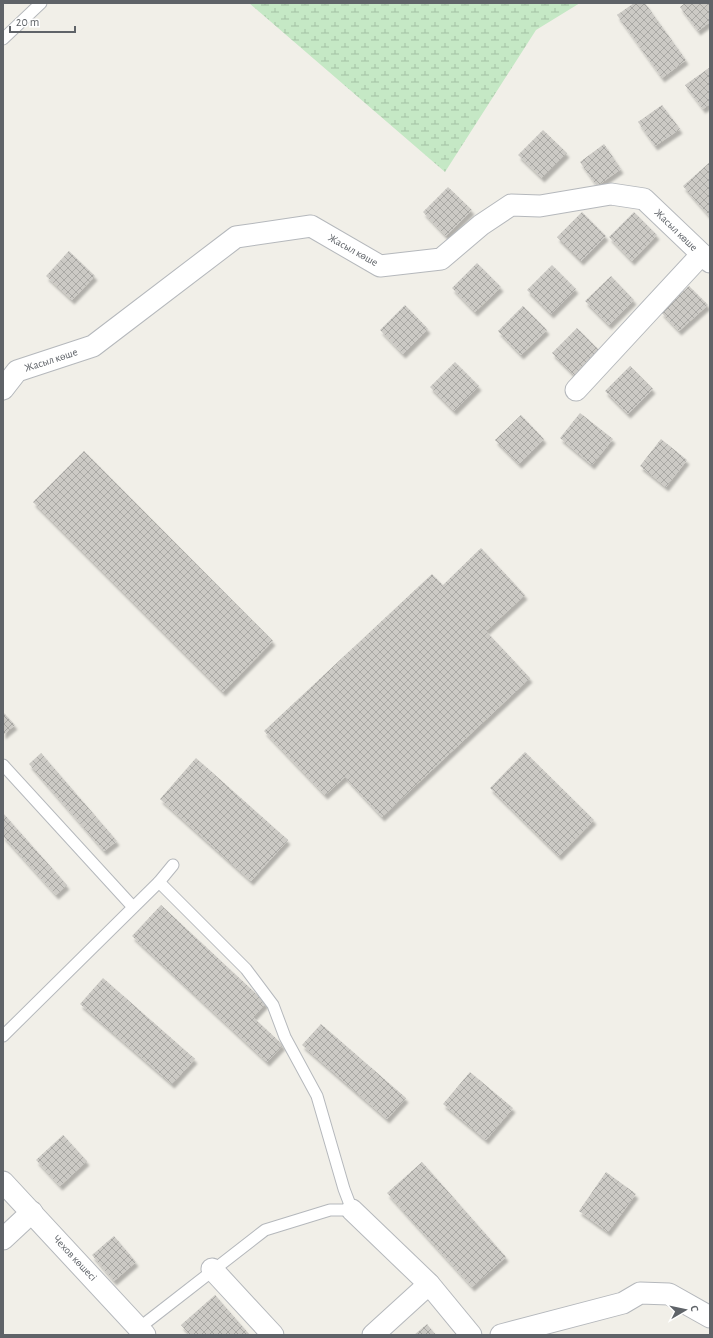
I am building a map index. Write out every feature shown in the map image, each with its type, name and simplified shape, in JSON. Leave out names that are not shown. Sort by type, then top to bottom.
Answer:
[{"type":"street","name":"Жасыл көше","points":[[3,389],[17,371],[93,346],[236,237],[311,226],[380,266],[441,259],[481,225],[511,205],[540,206],[611,194],[644,199],[706,258]]},
{"type":"street","points":[[576,390],[706,258]]},
{"type":"street","name":"Чехов көшесі","points":[[3,1182],[142,1331]]},
{"type":"street","points":[[352,1210],[429,1284],[471,1335]]},
{"type":"street","points":[[3,1238],[32,1212]]},
{"type":"street","points":[[212,1269],[273,1335]]},
{"type":"street","points":[[374,1335],[429,1284]]},
{"type":"street","points":[[501,1335],[623,1303],[640,1293],[669,1294],[710,1318]]},
{"type":"lane","points":[[3,39],[41,3]]},
{"type":"lane","points":[[3,765],[133,907]]},
{"type":"lane","points":[[3,1036],[159,882],[174,865]]},
{"type":"lane","points":[[142,1331],[212,1269],[265,1230],[330,1210],[352,1210],[344,1189],[317,1096],[285,1037],[273,1005],[246,969],[159,882]]},
{"type":"green space","points":[[249,3],[580,3],[536,30],[445,172]]},
{"type":"building","points":[[634,3],[645,3],[686,60],[662,78],[617,15]]},
{"type":"building","points":[[685,3],[710,3],[710,22],[698,31],[680,7]]},
{"type":"building","points":[[709,68],[710,104],[703,109],[685,85]]},
{"type":"building","points":[[662,105],[680,129],[655,146],[638,122]]},
{"type":"building","points":[[543,130],[567,153],[542,178],[518,155]]},
{"type":"building","points":[[604,144],[621,169],[597,186],[580,162]]},
{"type":"building","points":[[710,162],[710,217],[683,186]]},
{"type":"building","points":[[448,187],[472,210],[446,236],[423,212]]},
{"type":"building","points":[[582,212],[606,236],[581,261],[557,237]]},
{"type":"building","points":[[634,212],[657,235],[632,261],[609,237]]},
{"type":"building","points":[[69,251],[95,276],[72,300],[46,276]]},
{"type":"building","points":[[477,263],[501,287],[475,312],[452,288]]},
{"type":"building","points":[[552,265],[576,289],[551,314],[527,290]]},
{"type":"building","points":[[611,276],[634,300],[609,325],[585,301]]},
{"type":"building","points":[[689,286],[708,305],[679,331],[661,312]]},
{"type":"building","points":[[405,305],[428,329],[403,354],[380,330]]},
{"type":"building","points":[[523,306],[547,330],[521,355],[498,331]]},
{"type":"building","points":[[577,328],[601,352],[576,377],[552,353]]},
{"type":"building","points":[[455,362],[479,386],[454,411],[430,387]]},
{"type":"building","points":[[630,366],[653,389],[628,414],[605,391]]},
{"type":"building","points":[[580,413],[613,439],[592,465],[560,438]]},
{"type":"building","points":[[521,415],[544,439],[519,464],[495,440]]},
{"type":"building","points":[[661,439],[687,460],[666,487],[640,466]]},
{"type":"building","points":[[84,451],[273,641],[223,692],[33,502]]},
{"type":"building","points":[[481,548],[525,595],[486,631],[530,678],[382,817],[345,777],[325,795],[264,731],[432,574],[443,585]]},
{"type":"building","points":[[3,712],[15,725],[3,735]]},
{"type":"building","points":[[525,752],[594,820],[559,856],[490,788]]},
{"type":"building","points":[[41,753],[117,841],[104,851],[29,764]]},
{"type":"building","points":[[196,758],[288,840],[251,881],[160,799]]},
{"type":"building","points":[[3,813],[67,885],[56,895],[3,836]]},
{"type":"building","points":[[161,905],[266,1003],[253,1017],[283,1045],[267,1062],[132,936]]},
{"type":"building","points":[[103,978],[195,1059],[172,1084],[80,1004]]},
{"type":"building","points":[[321,1024],[406,1098],[387,1119],[302,1045]]},
{"type":"building","points":[[470,1072],[513,1108],[486,1140],[443,1104]]},
{"type":"building","points":[[63,1135],[87,1161],[60,1186],[36,1160]]},
{"type":"building","points":[[422,1162],[506,1257],[472,1287],[387,1193]]},
{"type":"building","points":[[606,1172],[636,1194],[608,1232],[579,1211]]},
{"type":"building","points":[[114,1236],[136,1262],[114,1281],[92,1255]]},
{"type":"building","points":[[215,1295],[250,1335],[190,1335],[181,1325]]},
{"type":"building","points":[[427,1324],[436,1335],[414,1335]]}]
